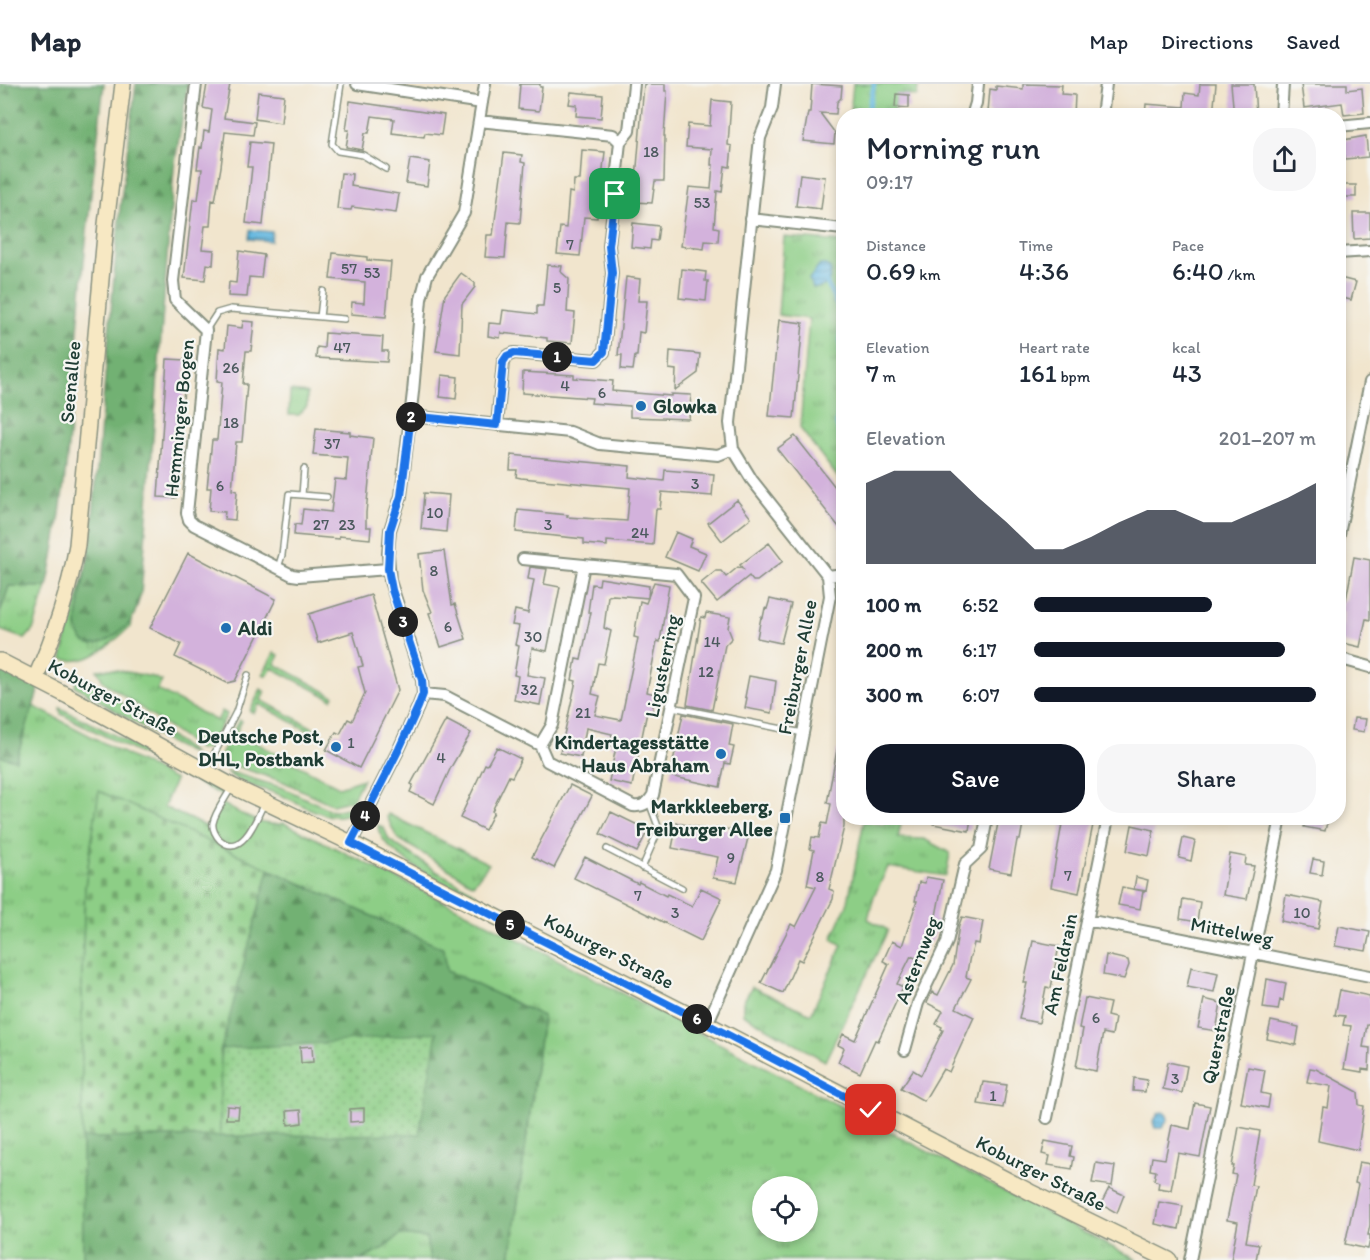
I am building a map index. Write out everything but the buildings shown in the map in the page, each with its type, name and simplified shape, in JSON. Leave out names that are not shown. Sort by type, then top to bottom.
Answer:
[{"type":"main road","name":"Seenallee","points":[[35,679],[56,632],[69,586],[77,544],[106,224],[123,84]]},
{"type":"main road","name":"Koburger Straße","points":[[0,661],[232,786],[351,843],[1168,1260]]},
{"type":"street","name":"Hemminger Bogen","points":[[196,84],[173,281],[175,300],[206,330],[187,513],[189,520],[194,525],[292,575],[388,569]]},
{"type":"street","points":[[357,84],[482,103]]},
{"type":"street","points":[[351,843],[399,749],[423,694],[422,680],[392,590],[388,569],[390,530],[401,496],[411,416],[421,298],[427,276],[464,213],[485,84]]},
{"type":"street","points":[[497,425],[503,362],[507,356],[514,353],[596,360],[604,352],[612,273],[609,246],[620,142],[629,131],[634,84]]},
{"type":"street","name":"Freiburger Allee","points":[[707,1024],[776,870],[830,596],[828,576],[752,480],[733,449],[730,423],[760,138],[772,108],[775,84]]},
{"type":"street","points":[[974,108],[978,84]]},
{"type":"street","points":[[1103,108],[1106,84]]},
{"type":"street","points":[[1282,108],[1283,84]]},
{"type":"street","points":[[479,122],[614,135],[620,142]]},
{"type":"street","points":[[1346,125],[1370,123]]},
{"type":"street","points":[[751,219],[836,228]]},
{"type":"street","points":[[1346,252],[1370,251]]},
{"type":"street","points":[[1346,500],[1370,382]]},
{"type":"street","points":[[411,416],[570,432],[600,444],[717,455],[733,449]]},
{"type":"street","name":"Ligusterring","points":[[523,560],[676,574],[694,598],[653,795],[649,802]]},
{"type":"street","points":[[540,745],[552,725],[584,565]]},
{"type":"street","points":[[828,576],[836,575]]},
{"type":"street","points":[[1346,660],[1370,667]]},
{"type":"street","points":[[423,694],[445,696],[540,745],[547,761],[633,806],[641,807],[649,802]]},
{"type":"street","name":"Asternweg","points":[[905,1050],[918,1003],[947,942],[965,864],[981,849],[986,825]]},
{"type":"street","name":"Am Feldrain","points":[[1047,1118],[1107,825]]},
{"type":"street","name":"Querstraße","points":[[1190,1260],[1280,825]]},
{"type":"street","name":"Mittelweg","points":[[1087,920],[1370,976]]},
{"type":"lane","points":[[341,84],[332,144],[338,152],[363,155],[386,169]]},
{"type":"lane","points":[[320,317],[323,291]]},
{"type":"lane","points":[[206,330],[217,313],[231,309],[344,319]]},
{"type":"lane","points":[[302,495],[304,469]]},
{"type":"lane","points":[[278,568],[282,555],[289,494],[327,497]]},
{"type":"lane","points":[[205,771],[236,712],[248,675]]},
{"type":"lane","points":[[672,707],[803,733]]},
{"type":"lane","points":[[232,786],[213,823],[215,834],[223,842],[233,844],[246,838],[265,802]]},
{"type":"lane","points":[[642,868],[659,829],[649,802]]},
{"type":"lane","points":[[607,849],[682,888]]},
{"type":"green space","points":[[0,84],[104,84],[85,250],[68,447],[54,552],[47,587],[9,586],[0,613]]},
{"type":"green space","points":[[136,84],[188,84],[174,168],[141,594],[129,624],[105,641],[91,644],[80,637],[77,618],[91,538],[120,208]]},
{"type":"green space","points":[[853,84],[918,84],[917,96],[897,94],[895,108],[851,108]]},
{"type":"green space","points":[[784,237],[836,241],[836,475],[800,428],[809,319],[778,315]]},
{"type":"green space","points":[[290,391],[307,393],[307,406],[299,415],[289,415]]},
{"type":"green space","points":[[82,580],[84,584],[77,618],[77,630],[114,636],[131,622],[130,627],[107,647],[91,657],[72,661],[62,659]]},
{"type":"green space","points":[[9,586],[47,587],[33,630],[25,639],[0,630],[0,613]]},
{"type":"green space","points":[[274,653],[279,655],[275,664],[334,696],[332,699],[272,668],[267,676],[263,674]]},
{"type":"green space","points":[[0,661],[41,682],[16,760],[0,756]]},
{"type":"green space","points":[[111,669],[153,677],[162,681],[157,690],[217,721],[222,711],[227,714],[209,748],[200,750],[103,681],[97,670]]},
{"type":"green space","points":[[86,678],[195,754],[164,740],[75,686],[77,680]]},
{"type":"green space","points":[[261,689],[265,692],[261,700],[317,730],[314,734],[259,704],[254,713],[250,711]]},
{"type":"green space","points":[[33,706],[175,780],[164,807],[207,827],[219,802],[259,822],[284,823],[456,907],[1137,1260],[510,1260],[543,1016],[447,971],[444,949],[99,792],[85,887],[82,978],[83,1260],[0,1260],[0,756],[16,759]]},
{"type":"green space","points":[[60,708],[222,789],[223,796],[61,714]]},
{"type":"green space","points":[[239,720],[242,721],[236,732],[339,787],[363,779],[352,800],[333,805],[284,782],[223,762],[221,754]]},
{"type":"green space","points":[[227,771],[283,788],[333,811],[346,808],[353,812],[331,816],[317,812],[278,794],[237,780]]},
{"type":"green space","points":[[99,791],[269,869],[221,1049],[220,1136],[82,1138],[82,978],[85,887]]},
{"type":"green space","points":[[388,814],[489,864],[473,884],[397,838],[387,817]]},
{"type":"green space","points":[[378,825],[384,828],[389,840],[436,871],[476,893],[473,899],[416,868],[389,846],[381,835]]},
{"type":"green space","points":[[863,825],[901,825],[898,838],[924,839],[950,853],[946,876],[888,867],[874,896],[868,919],[888,930],[825,1061],[743,1014],[743,1002],[752,987],[811,1014],[842,945],[832,939],[848,902]]},
{"type":"green space","points":[[269,869],[444,949],[447,971],[543,1016],[510,1260],[430,1260],[426,1238],[400,1235],[381,1250],[361,1260],[83,1260],[82,1138],[419,1134],[325,1043],[221,1049]]},
{"type":"green space","points":[[437,1032],[419,1134],[220,1136],[221,1049],[325,1043]]},
{"type":"green space","points":[[400,1235],[427,1238],[430,1260],[361,1260],[381,1250]]},
{"type":"water","points":[[250,230],[272,232],[271,241],[249,239]]},
{"type":"water","points":[[820,265],[830,268],[829,280],[821,287],[813,288],[809,279]]},
{"type":"water","points":[[1162,1112],[1166,1113],[1168,1119],[1162,1128],[1155,1128],[1153,1122]]},
{"type":"waterway","points":[[869,108],[874,84]]},
{"type":"waterway","points":[[827,283],[836,303]]},
{"type":"place","name":"Glowka","points":[[641,406]]},
{"type":"place","name":"Aldi","points":[[226,628]]},
{"type":"place","name":"Deutsche Post, DHL, Postbank","points":[[336,747]]},
{"type":"place","name":"Kindertagesstätte Haus Abraham","points":[[721,754]]},
{"type":"place","name":"Markkleeberg, Freiburger Allee","points":[[785,818]]},
{"type":"route","points":[[615,194],[609,246],[612,273],[604,352],[596,360],[514,353],[507,356],[503,362],[497,425],[411,416],[401,496],[390,530],[388,569],[392,590],[422,680],[423,694],[399,749],[351,843],[871,1110]]}]
